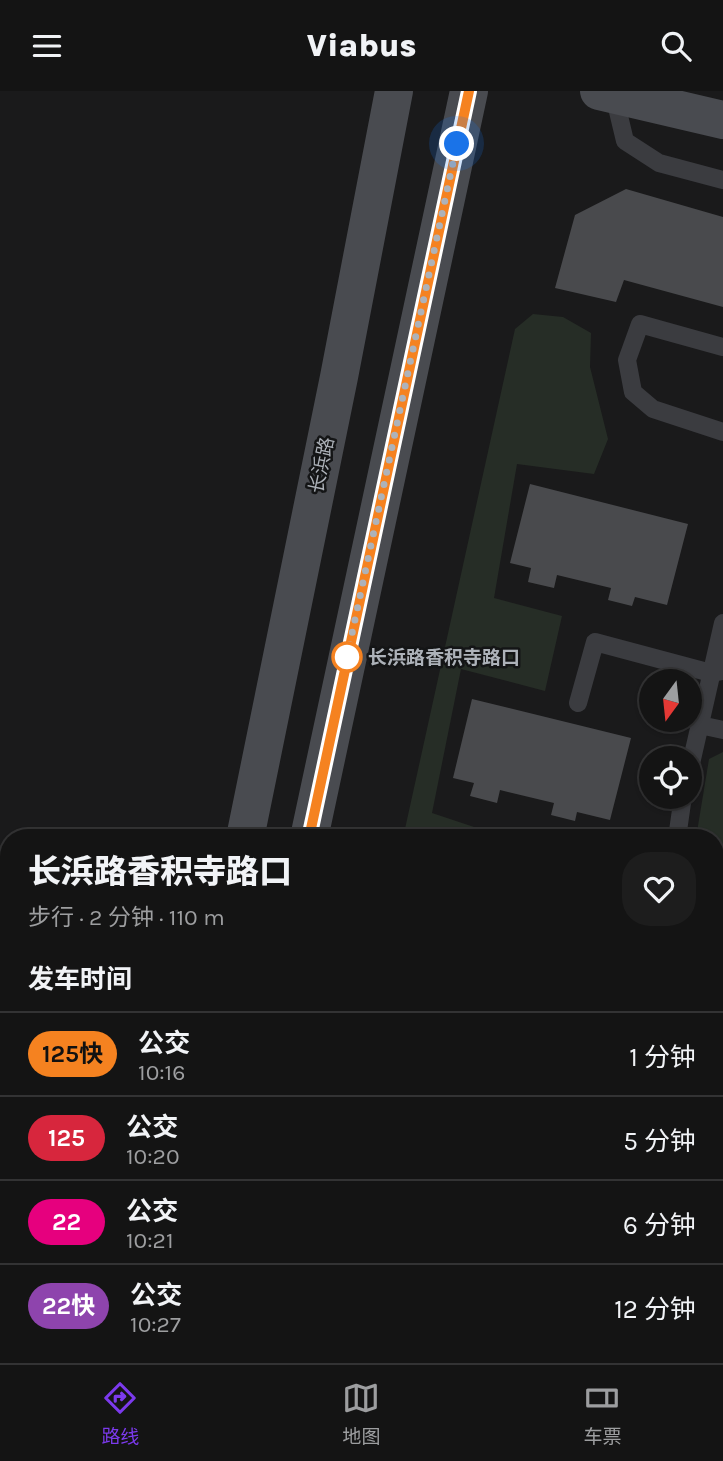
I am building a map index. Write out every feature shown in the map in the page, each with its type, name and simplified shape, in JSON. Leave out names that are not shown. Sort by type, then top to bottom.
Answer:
[{"type":"main road","name":"长浜路","points":[[248,829],[394,91]]},
{"type":"main road","points":[[311,829],[469,91]]},
{"type":"main road","points":[[607,93],[723,120]]},
{"type":"lane","points":[[607,93],[625,141],[659,163],[723,180]]},
{"type":"lane","points":[[723,347],[640,324],[626,360],[633,392],[653,409],[723,432]]},
{"type":"lane","points":[[702,719],[717,672],[723,623]]},
{"type":"lane","points":[[578,703],[594,642],[717,672]]},
{"type":"lane","points":[[702,725],[723,730]]},
{"type":"lane","points":[[678,829],[681,809]]},
{"type":"shaded area","points":[[533,314],[563,317],[591,333],[590,367],[608,439],[594,474],[517,464],[494,598],[562,616],[545,691],[461,669],[432,813],[477,829],[405,829],[515,329]]},
{"type":"shaded area","points":[[723,752],[723,829],[697,829],[709,759]]},
{"type":"building","points":[[626,189],[723,217],[723,307],[624,280],[616,302],[555,288],[575,215]]},
{"type":"building","points":[[530,484],[688,524],[667,605],[635,597],[632,606],[608,600],[611,588],[557,575],[554,588],[528,582],[531,568],[510,563]]},
{"type":"building","points":[[472,699],[631,738],[610,820],[577,812],[575,821],[551,815],[554,803],[500,790],[497,803],[470,796],[474,783],[453,778]]},
{"type":"bus line","name":"125快","points":[[311,829],[469,91]]},
{"type":"place","name":"长浜路香积寺路口","points":[[347,657]]},
{"type":"route","points":[[347,657],[457,144]]}]
